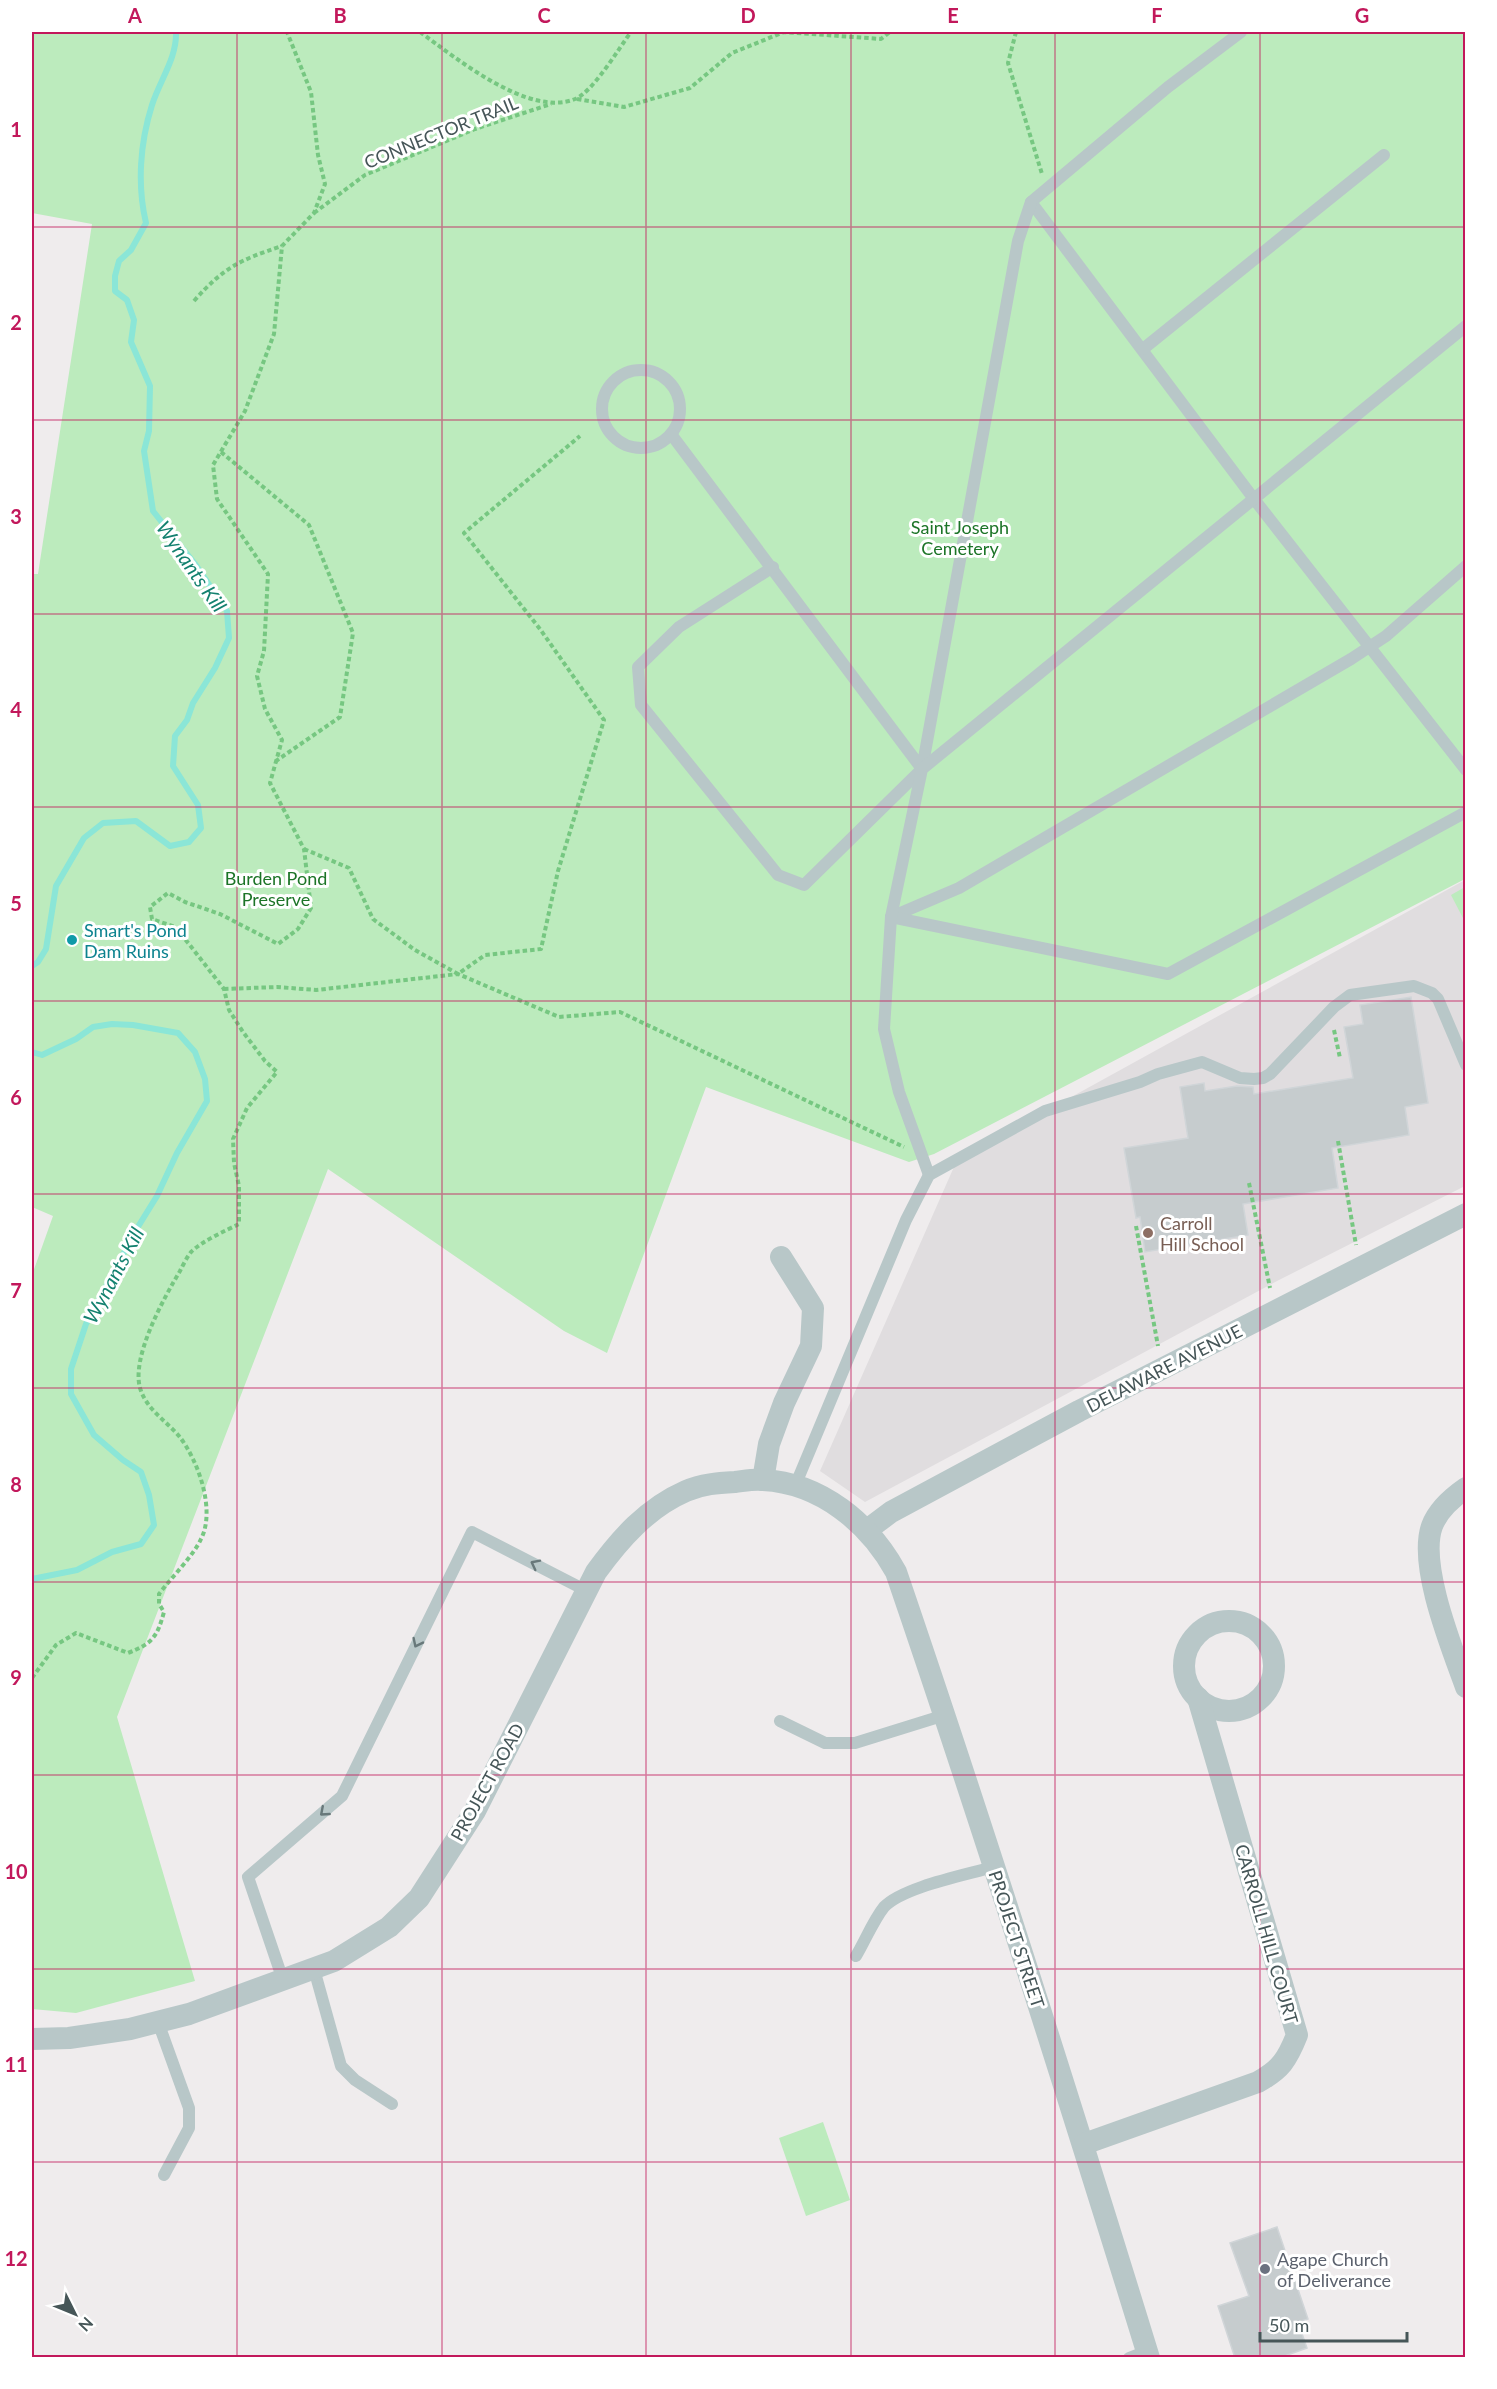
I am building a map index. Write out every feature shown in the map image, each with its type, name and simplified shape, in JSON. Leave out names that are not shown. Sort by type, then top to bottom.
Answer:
[{"type":"street","name":"DELAWARE AVENUE","points":[[867,1530],[891,1512],[1079,1411],[1466,1214]]},
{"type":"street","points":[[763,1480],[769,1444],[784,1403],[812,1346],[813,1308],[781,1257]]},
{"type":"street","name":"PROJECT ROAD","points":[[32,2039],[69,2038],[130,2029],[189,2014],[334,1962],[389,1927],[419,1898],[475,1811],[596,1572],[619,1540],[644,1517],[664,1503],[687,1491],[710,1483],[763,1480],[795,1486],[835,1503],[867,1530]]},
{"type":"street","points":[[1466,1488],[1451,1499],[1432,1525],[1430,1549],[1431,1575],[1447,1634],[1466,1687]]},
{"type":"street","name":"PROJECT STREET","points":[[867,1530],[887,1555],[896,1572],[945,1715],[1084,2144],[1142,2355]]},
{"type":"street","name":"CARROLL HILL COURT","points":[[1084,2144],[1258,2082],[1276,2072],[1289,2056],[1297,2035],[1198,1698],[1189,1687],[1184,1673],[1189,1644],[1198,1632],[1211,1624],[1225,1621],[1240,1622],[1253,1627],[1264,1637],[1272,1651],[1274,1665],[1272,1680],[1265,1694],[1239,1710],[1224,1711],[1210,1707],[1198,1698]]},
{"type":"lane","points":[[929,1175],[899,1092],[884,1029],[891,916],[922,769],[1018,241],[1031,202],[1168,87],[1240,32]]},
{"type":"lane","points":[[1143,349],[1384,155]]},
{"type":"lane","points":[[1031,202],[1254,499],[1466,770]]},
{"type":"lane","points":[[773,567],[679,627],[638,667],[641,705],[778,875],[804,885],[922,769],[1466,326]]},
{"type":"lane","points":[[634,370],[648,370],[666,378],[678,395],[680,408],[678,422],[671,434],[662,442],[651,447],[638,448],[615,439],[607,430],[601,406],[604,394],[611,384],[621,374],[634,370]]},
{"type":"lane","points":[[671,434],[773,567],[922,769]]},
{"type":"lane","points":[[891,916],[959,888],[1350,659],[1386,636],[1466,566]]},
{"type":"lane","points":[[891,916],[1168,974],[1466,812]]},
{"type":"lane","points":[[795,1486],[906,1220],[929,1175],[1045,1111],[1158,1074],[1202,1062],[1240,1078],[1263,1078],[1270,1074],[1330,1011],[1350,995],[1414,986],[1422,988],[1438,999],[1466,1065]]},
{"type":"lane","points":[[283,1980],[248,1877],[342,1796],[472,1532],[587,1591]]},
{"type":"lane","points":[[780,1721],[825,1743],[855,1743],[945,1715]]},
{"type":"lane","points":[[856,1956],[885,1907],[904,1894],[993,1867]]},
{"type":"lane","points":[[314,1969],[341,2066],[355,2080],[392,2104]]},
{"type":"lane","points":[[158,2022],[189,2108],[189,2128],[164,2175]]},
{"type":"path","points":[[194,301],[214,277],[245,259],[282,246],[314,213],[325,184],[318,155],[311,92],[287,32]]},
{"type":"path","points":[[420,32],[496,85],[552,104]]},
{"type":"path","points":[[577,99],[598,79],[631,32]]},
{"type":"path","points":[[577,99],[624,107],[690,88],[732,54],[784,32],[881,39],[890,32]]},
{"type":"path","points":[[1016,32],[1008,63],[1046,189]]},
{"type":"path","name":"CONNECTOR TRAIL","points":[[314,213],[365,175],[475,129],[552,104],[577,99]]},
{"type":"path","points":[[32,1678],[56,1645],[76,1633],[128,1653],[143,1647],[159,1633],[164,1612],[159,1604],[159,1594],[201,1540],[206,1524],[206,1502],[200,1477],[183,1441],[168,1422],[151,1409],[140,1389],[140,1367],[145,1342],[160,1304],[192,1252],[239,1224],[239,1186],[234,1163],[233,1139],[248,1108],[277,1072],[265,1061],[229,1010],[224,989],[175,927],[152,919],[150,907],[168,893],[185,902],[220,914],[278,944],[298,928],[311,908],[304,849],[270,783],[282,741],[265,709],[257,676],[264,651],[268,574],[217,500],[213,465],[245,411],[274,334],[282,246]]},
{"type":"path","points":[[224,989],[277,987],[316,990],[458,975],[484,955],[541,949],[558,871],[604,720],[540,629],[464,533],[580,436]]},
{"type":"path","points":[[221,452],[309,525],[353,633],[340,717],[275,762]]},
{"type":"path","points":[[304,849],[349,868],[373,920],[415,950],[458,975],[559,1017],[620,1012],[922,1155]]},
{"type":"path","points":[[1330,1011],[1340,1058]]},
{"type":"path","points":[[1338,1141],[1356,1245]]},
{"type":"path","points":[[1249,1184],[1270,1288]]},
{"type":"path","points":[[1136,1226],[1158,1346]]},
{"type":"shaded area","name":"Carroll Hill School","points":[[1465,880],[1465,1186],[1279,1280],[865,1502],[820,1471],[957,1160]]},
{"type":"green space","points":[[32,32],[1465,32],[1465,879],[934,1154],[909,1162],[706,1087],[607,1353],[564,1331],[328,1169],[117,1717],[195,1981],[76,2013],[32,2009],[32,1275],[53,1216],[32,1207],[32,574],[38,574],[92,224],[32,213]]},
{"type":"green space","points":[[1465,887],[1465,922],[1451,895]]},
{"type":"green space","points":[[823,2122],[850,2200],[806,2216],[779,2138]]},
{"type":"building","points":[[1411,997],[1428,1103],[1405,1107],[1409,1135],[1332,1148],[1338,1188],[1243,1204],[1248,1235],[1145,1252],[1140,1217],[1136,1218],[1124,1148],[1188,1138],[1180,1087],[1204,1083],[1205,1091],[1237,1086],[1253,1087],[1254,1094],[1353,1078],[1344,1027],[1363,1024],[1360,1005]]},
{"type":"building","name":"Agape Church of Deliverance","points":[[1277,2227],[1308,2319],[1298,2322],[1307,2348],[1279,2358],[1235,2358],[1218,2306],[1249,2296],[1230,2243]]},
{"type":"waterway","name":"Wynants Kill","points":[[32,966],[38,962],[46,949],[56,886],[84,838],[103,823],[136,821],[170,846],[189,842],[201,828],[198,805],[173,766],[175,736],[187,720],[193,703],[215,668],[229,638],[227,611],[195,564],[153,511],[144,451],[149,431],[150,386],[131,342],[134,320],[127,300],[115,291],[115,276],[119,261],[131,250],[146,223],[141,194],[142,149],[152,105],[174,51],[176,32]]},
{"type":"waterway","name":"Wynants Kill","points":[[32,1052],[42,1055],[76,1039],[93,1027],[112,1024],[133,1025],[178,1033],[195,1052],[205,1079],[207,1101],[86,1324],[71,1369],[71,1394],[94,1435],[141,1472],[149,1495],[154,1525],[141,1544],[112,1552],[77,1570],[32,1579]]},
{"type":"place","name":"Smart's Pond Dam Ruins","points":[[72,940]]},
{"type":"place","name":"Carroll Hill School","points":[[1148,1233]]},
{"type":"place","name":"Agape Church of Deliverance","points":[[1265,2269]]},
{"type":"park label","name":"Saint Joseph Cemetery","points":[[960,537]]},
{"type":"park label","name":"Burden Pond Preserve","points":[[276,888]]}]
